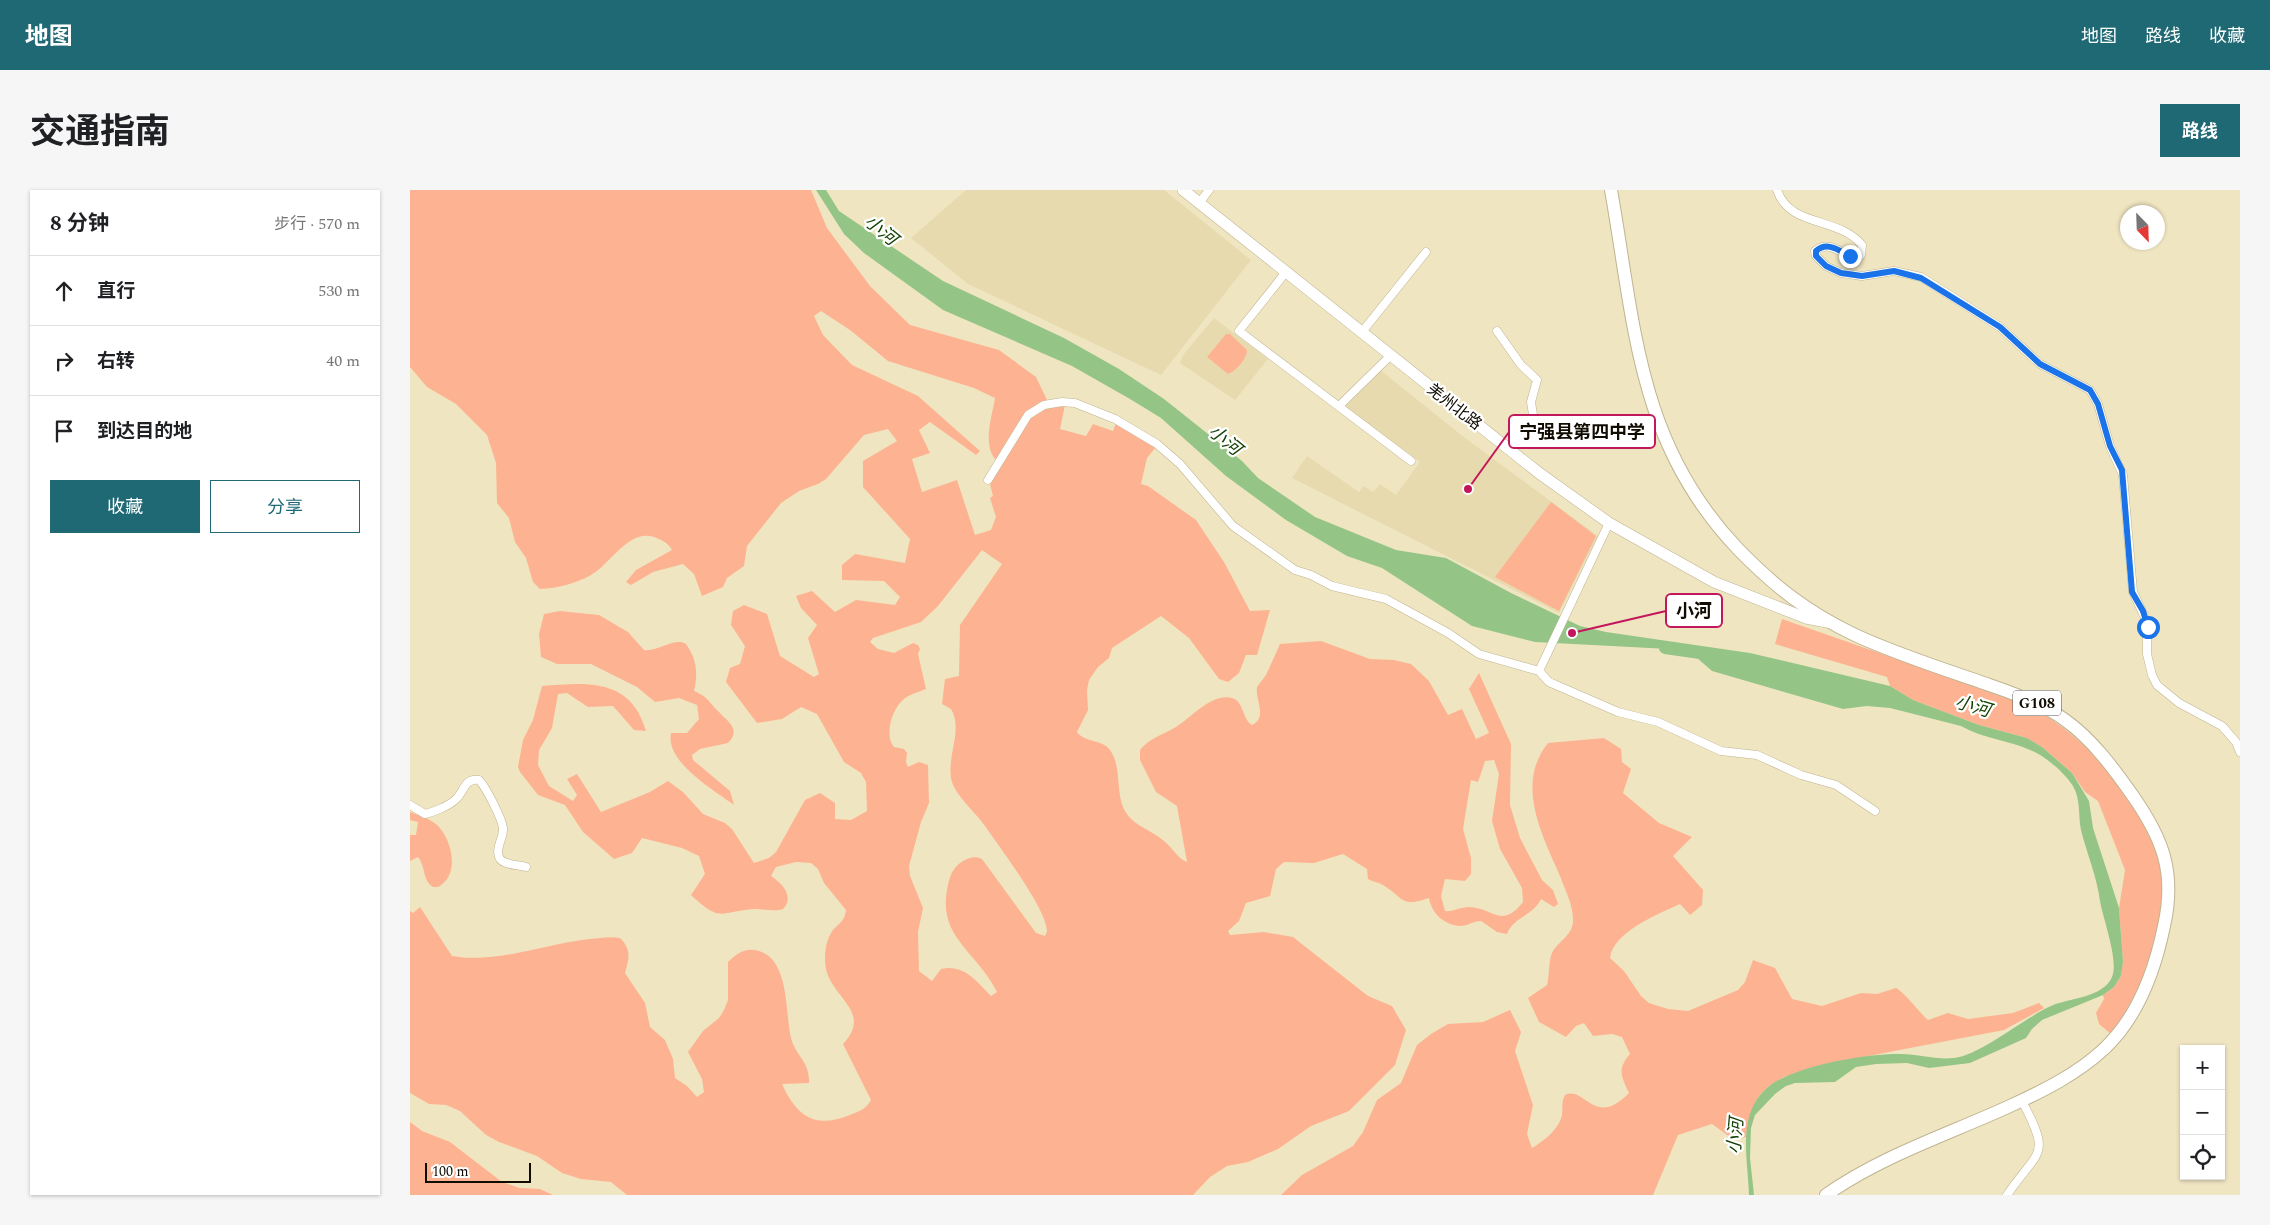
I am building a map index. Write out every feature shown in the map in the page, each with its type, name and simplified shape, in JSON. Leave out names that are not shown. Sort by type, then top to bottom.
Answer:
[{"type":"highway","name":"G108","points":[[1611,190],[1644,381],[1661,430],[1673,458],[1702,505],[1738,549],[1790,598],[1831,623],[1870,641],[2025,697],[2065,720],[2092,745],[2127,789],[2162,845],[2169,879],[2166,916],[2152,968],[2133,1010],[2114,1039],[2077,1071],[2022,1100],[1868,1170],[1826,1195]]},
{"type":"main road","name":"羌州北路","points":[[1183,190],[1510,450],[1608,523],[1714,582],[1806,618],[1831,623]]},
{"type":"street","points":[[1199,203],[1209,190]]},
{"type":"street","points":[[1777,190],[1782,202],[1799,216],[1846,230],[1862,244],[1861,255],[1856,257],[1830,246],[1820,247],[1816,251],[1816,256],[1826,266],[1851,276],[1894,271],[1921,278],[2000,327],[2040,364],[2090,390],[2098,404],[2110,446],[2122,470],[2132,592],[2146,622],[2148,660],[2152,676],[2157,685],[2179,703],[2197,715],[2222,726],[2236,742],[2240,752]]},
{"type":"street","points":[[1362,332],[1426,252]]},
{"type":"street","points":[[1286,272],[1239,331],[1340,405],[1411,461]]},
{"type":"street","points":[[1497,331],[1521,365],[1537,380],[1532,402],[1534,420],[1527,433],[1510,450]]},
{"type":"street","points":[[1340,405],[1391,354]]},
{"type":"street","points":[[988,480],[1028,415],[1044,405],[1062,402],[1075,403],[1116,419],[1157,444],[1180,464],[1233,526],[1295,570],[1332,586],[1386,599],[1448,633],[1479,654],[1540,667],[1550,682],[1618,712],[1658,722],[1721,751],[1757,755],[1801,775],[1836,785],[1875,811]]},
{"type":"street","points":[[1540,667],[1566,616],[1608,523]]},
{"type":"street","points":[[410,805],[425,814],[432,812],[456,799],[466,783],[472,780],[479,780],[485,787],[503,826],[498,848],[500,857],[504,862],[526,867]]},
{"type":"street","points":[[2006,1195],[2033,1162],[2040,1148],[2039,1137],[2022,1100]]},
{"type":"shaded area","points":[[410,190],[811,190],[827,228],[870,286],[910,325],[999,350],[1036,377],[1048,402],[1027,413],[996,460],[992,454],[989,438],[995,398],[974,388],[888,361],[850,330],[821,311],[814,316],[823,335],[852,365],[918,396],[980,451],[976,455],[930,422],[919,430],[930,453],[912,459],[922,492],[957,480],[975,535],[991,530],[996,517],[990,498],[993,496],[990,484],[1012,444],[1026,423],[1039,410],[1065,405],[1060,429],[1086,436],[1093,424],[1113,431],[1116,423],[1156,447],[1147,458],[1141,484],[1148,486],[1196,520],[1224,562],[1250,611],[1270,610],[1257,655],[1246,655],[1239,673],[1228,682],[1219,679],[1189,638],[1161,616],[1112,648],[1109,658],[1098,667],[1089,680],[1087,690],[1088,710],[1077,732],[1084,738],[1103,744],[1110,750],[1116,765],[1123,807],[1130,818],[1160,837],[1180,858],[1187,862],[1177,806],[1156,792],[1140,760],[1140,750],[1147,743],[1176,727],[1202,707],[1224,697],[1232,698],[1239,703],[1246,719],[1252,725],[1257,722],[1260,708],[1257,687],[1266,675],[1280,644],[1321,641],[1370,659],[1394,660],[1411,664],[1429,681],[1448,715],[1462,709],[1476,739],[1489,733],[1469,689],[1479,673],[1511,744],[1510,805],[1520,838],[1542,880],[1553,890],[1558,904],[1554,907],[1541,899],[1533,909],[1510,928],[1507,934],[1497,932],[1481,921],[1461,926],[1444,921],[1436,914],[1429,898],[1413,902],[1403,900],[1383,885],[1368,879],[1367,869],[1343,854],[1314,863],[1284,862],[1276,869],[1270,896],[1246,903],[1239,921],[1228,931],[1230,935],[1264,932],[1293,937],[1368,996],[1392,1006],[1406,1030],[1395,1065],[1349,1111],[1311,1126],[1278,1149],[1248,1162],[1227,1166],[1210,1177],[1193,1195],[627,1195],[611,1182],[581,1179],[562,1173],[537,1156],[499,1142],[486,1135],[460,1111],[446,1105],[429,1104],[410,1093],[410,911],[413,913],[420,907],[452,956],[486,957],[573,941],[605,937],[620,938],[628,950],[628,963],[625,973],[645,1003],[650,1027],[665,1040],[673,1059],[675,1078],[687,1086],[697,1097],[704,1092],[702,1079],[688,1052],[703,1031],[719,1018],[724,1010],[728,1000],[728,962],[742,952],[750,950],[759,951],[769,956],[781,976],[791,1038],[805,1064],[809,1076],[809,1083],[782,1084],[794,1105],[808,1117],[827,1121],[860,1111],[871,1100],[843,1044],[851,1033],[854,1023],[852,1014],[830,979],[825,965],[828,939],[832,931],[844,919],[846,910],[824,883],[818,869],[811,863],[796,862],[776,867],[771,876],[783,886],[788,900],[783,909],[755,909],[721,914],[715,913],[691,895],[705,874],[699,856],[682,848],[642,838],[632,853],[614,859],[583,832],[565,805],[538,795],[518,767],[523,740],[533,720],[542,686],[591,685],[606,687],[619,692],[630,701],[639,714],[646,731],[634,730],[613,706],[588,707],[567,693],[558,694],[552,728],[539,750],[538,765],[549,786],[573,801],[577,795],[567,779],[577,774],[601,812],[650,792],[668,781],[683,792],[703,814],[725,823],[732,829],[754,863],[769,858],[776,852],[805,800],[820,793],[835,803],[835,819],[851,820],[867,811],[866,782],[861,773],[844,762],[817,714],[801,707],[782,719],[757,723],[726,682],[730,668],[740,664],[745,646],[731,625],[733,611],[744,605],[767,614],[780,656],[814,677],[819,674],[808,638],[817,625],[801,608],[796,596],[812,591],[835,612],[856,600],[895,605],[900,597],[884,581],[842,580],[842,565],[855,554],[905,563],[910,539],[863,487],[863,461],[897,441],[888,429],[864,435],[826,479],[799,491],[781,503],[747,546],[744,566],[727,578],[723,587],[702,596],[694,574],[683,564],[653,572],[631,585],[626,582],[636,570],[672,550],[669,545],[662,541],[654,537],[645,536],[636,538],[628,543],[591,575],[566,585],[540,589],[533,582],[526,558],[515,542],[509,518],[497,503],[496,463],[487,435],[456,404],[427,387],[410,367]],"holes":[[[982,550],[1002,564],[960,625],[959,676],[945,679],[942,704],[951,709],[955,718],[956,728],[951,758],[951,778],[957,792],[985,826],[1031,893],[1045,921],[1047,931],[1045,936],[1036,933],[982,859],[971,858],[963,861],[954,869],[947,890],[946,905],[948,918],[952,930],[984,971],[997,992],[991,996],[963,971],[949,968],[941,969],[932,981],[919,971],[918,932],[923,908],[910,876],[909,866],[921,822],[929,803],[928,765],[919,762],[908,767],[906,762],[907,753],[904,749],[894,747],[891,742],[890,729],[893,715],[900,703],[909,696],[926,689],[918,654],[920,649],[918,645],[913,643],[894,653],[878,649],[870,642],[873,638],[921,622],[938,606]],[[1494,760],[1499,774],[1492,821],[1500,849],[1522,888],[1523,902],[1509,915],[1502,916],[1469,907],[1445,911],[1441,896],[1445,879],[1465,881],[1471,874],[1471,858],[1463,829],[1471,780],[1478,782],[1485,761]]]},
{"type":"shaded area","points":[[816,190],[826,190],[839,211],[943,281],[1064,338],[1119,369],[1164,399],[1242,461],[1258,478],[1315,517],[1396,550],[1446,558],[1511,593],[1580,626],[1606,632],[1750,653],[1890,686],[1913,700],[1979,725],[2027,738],[2042,747],[2072,773],[2089,801],[2093,828],[2119,908],[2123,962],[2121,976],[2114,987],[2103,995],[2042,1020],[2026,1038],[1970,1063],[1929,1068],[1907,1063],[1876,1064],[1856,1067],[1835,1082],[1795,1083],[1786,1086],[1775,1094],[1755,1115],[1751,1128],[1750,1158],[1754,1195],[1749,1195],[1746,1152],[1748,1124],[1751,1110],[1758,1098],[1768,1087],[1795,1073],[1812,1067],[1851,1058],[1887,1054],[1934,1058],[1954,1058],[1965,1055],[1977,1050],[2051,1006],[2093,993],[2107,984],[2114,970],[2110,939],[2097,883],[2081,830],[2076,791],[2065,775],[2048,760],[2036,753],[1961,726],[1890,708],[1867,706],[1843,709],[1712,671],[1688,650],[1535,642],[1472,626],[1382,568],[1347,556],[1286,520],[1226,476],[1161,418],[1130,399],[1072,366],[943,310],[864,253],[844,234]]},
{"type":"shaded area","points":[[966,190],[1164,190],[1251,260],[1161,375],[968,284],[911,238]]},
{"type":"shaded area","points":[[1214,318],[1268,359],[1235,400],[1180,363],[1183,355]]},
{"type":"shaded area","points":[[1226,334],[1230,334],[1247,350],[1240,364],[1228,374],[1207,357]]},
{"type":"shaded area","points":[[1380,370],[1465,438],[1598,536],[1559,613],[1292,478],[1307,456],[1359,492],[1364,486],[1373,492],[1380,484],[1396,495],[1420,462],[1345,407]]},
{"type":"shaded area","points":[[1551,502],[1596,536],[1559,611],[1495,577]]},
{"type":"shaded area","points":[[560,611],[599,615],[628,632],[644,650],[655,649],[676,642],[686,644],[696,667],[694,691],[708,700],[729,722],[734,734],[728,743],[700,749],[692,755],[693,760],[730,791],[734,805],[683,765],[671,744],[671,733],[687,733],[699,719],[697,705],[679,698],[655,702],[637,687],[591,664],[557,664],[541,657],[539,634],[544,614]]},
{"type":"shaded area","points":[[1782,619],[2020,702],[2039,712],[2071,734],[2099,761],[2111,776],[2135,809],[2150,835],[2160,864],[2162,885],[2158,930],[2152,953],[2134,997],[2111,1034],[2099,1024],[2096,1013],[2104,999],[2103,995],[2114,987],[2121,976],[2123,962],[2119,908],[2125,870],[2098,801],[2085,792],[2072,773],[2042,747],[2027,738],[1979,725],[1913,700],[1890,686],[1887,677],[1775,644]]},
{"type":"shaded area","points":[[1604,738],[1621,749],[1622,762],[1631,769],[1623,793],[1659,823],[1692,837],[1673,856],[1703,890],[1702,905],[1690,915],[1680,904],[1638,925],[1619,940],[1613,949],[1610,958],[1624,971],[1641,996],[1649,1003],[1668,1009],[1688,1011],[1738,990],[1745,982],[1753,960],[1775,968],[1792,999],[1822,1006],[1861,993],[1877,994],[1896,988],[1928,1020],[1948,1013],[1968,1019],[2013,1013],[2039,1003],[2044,1008],[2004,1030],[1837,1062],[1784,1077],[1769,1086],[1759,1096],[1748,1122],[1746,1137],[1734,1140],[1712,1124],[1678,1135],[1653,1195],[1281,1195],[1302,1175],[1353,1146],[1363,1132],[1377,1100],[1401,1083],[1417,1045],[1448,1024],[1483,1022],[1510,1010],[1521,1032],[1515,1051],[1533,1105],[1527,1134],[1532,1148],[1546,1138],[1558,1125],[1562,1115],[1565,1095],[1579,1096],[1591,1104],[1607,1107],[1617,1103],[1629,1093],[1624,1082],[1622,1068],[1630,1054],[1622,1037],[1612,1034],[1593,1036],[1584,1023],[1576,1026],[1566,1037],[1539,1022],[1528,998],[1547,985],[1551,954],[1569,934],[1573,920],[1572,908],[1546,844],[1535,810],[1533,775],[1538,759],[1548,743]]},
{"type":"shaded area","points":[[410,812],[436,824],[442,830],[450,847],[452,865],[450,874],[438,887],[433,887],[427,881],[418,857],[410,861],[410,835],[416,835],[418,822],[410,820]]},
{"type":"shaded area","points":[[410,1122],[422,1131],[450,1142],[502,1182],[520,1188],[540,1189],[553,1195],[410,1195]]},
{"type":"waterway","name":"小河","points":[[1665,648],[1707,654]]},
{"type":"place","name":"宁强县第四中学","points":[[1468,489]]},
{"type":"place","name":"小河","points":[[1572,633]]},
{"type":"route","points":[[1850,256],[1825,245],[1816,251],[1816,256],[1835,272],[1851,276],[1862,276],[1894,271],[1921,278],[2000,327],[2040,364],[2086,386],[2090,390],[2098,404],[2110,446],[2122,470],[2132,592],[2143,611],[2148,627]]}]
